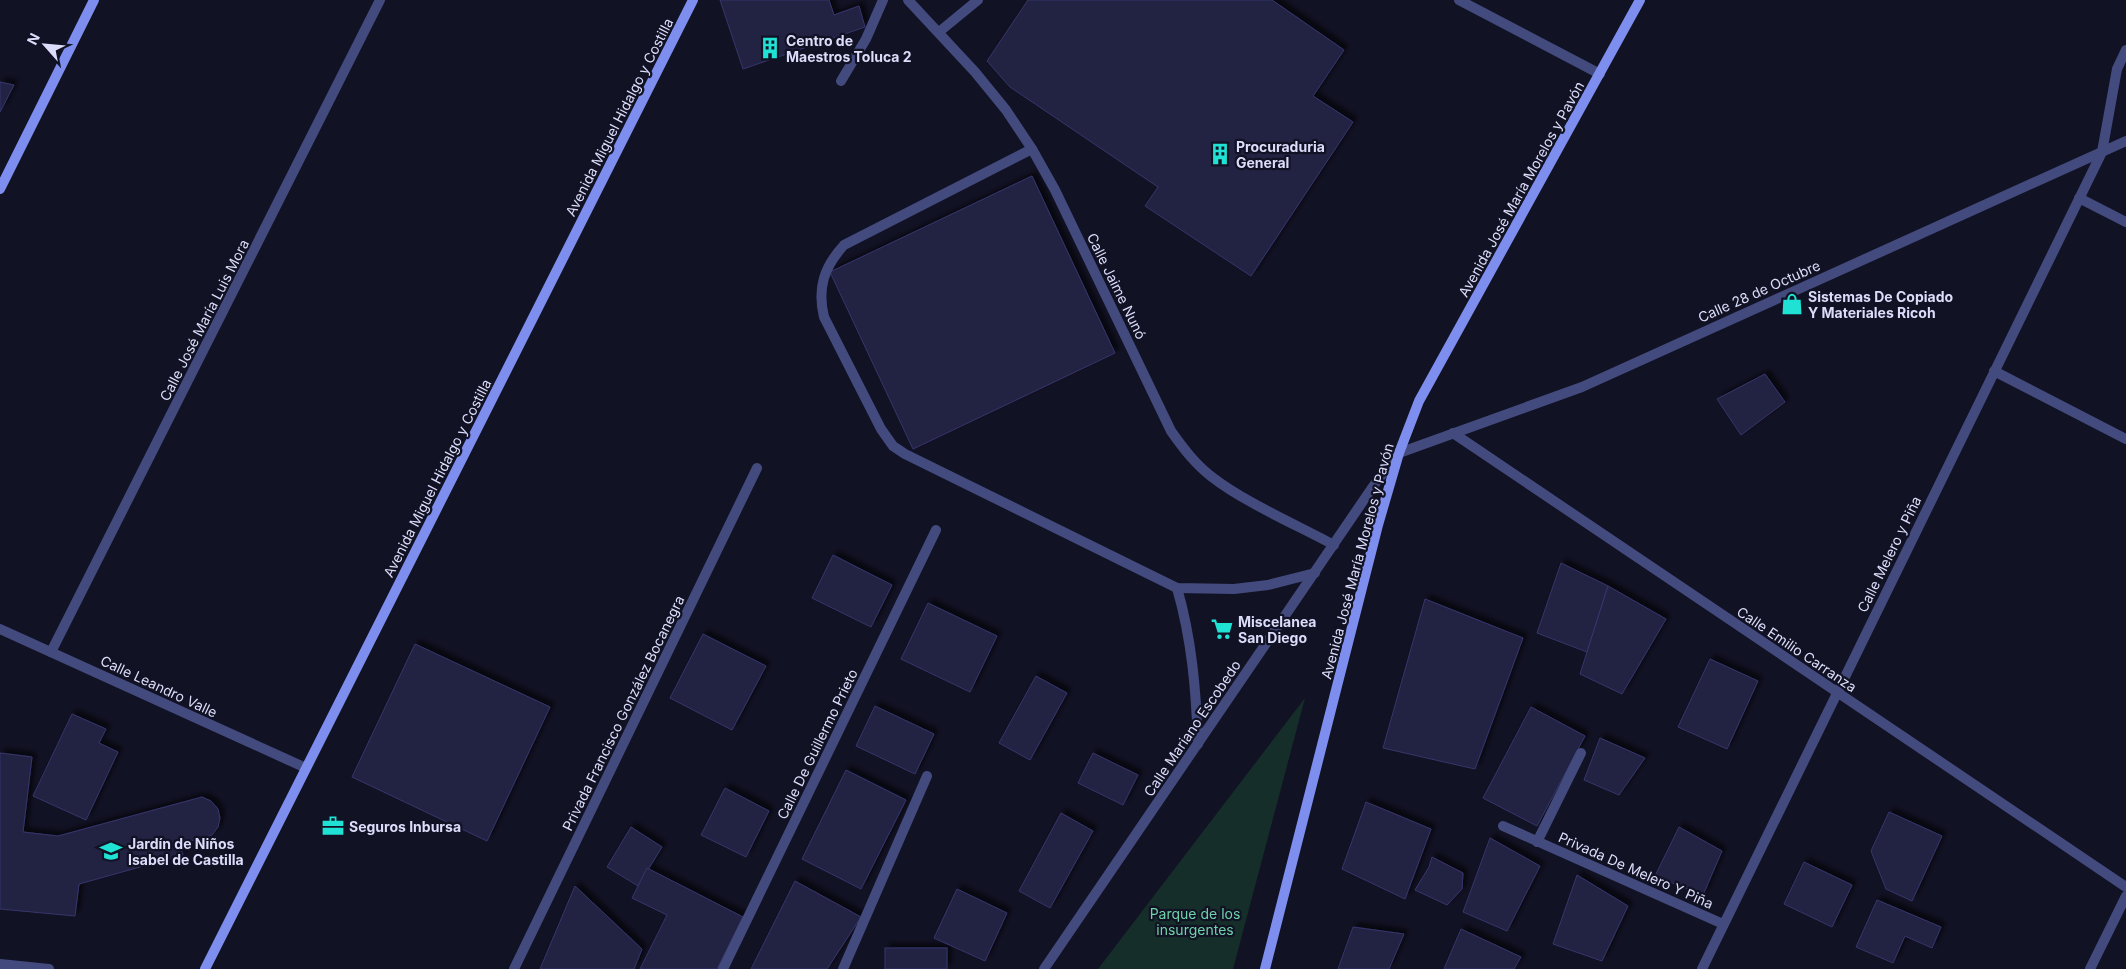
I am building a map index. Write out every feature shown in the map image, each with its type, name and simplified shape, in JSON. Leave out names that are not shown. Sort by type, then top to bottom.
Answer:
[{"type":"main road","points":[[0,189],[94,0]]},
{"type":"main road","name":"Avenida Miguel Hidalgo y Costilla","points":[[204,969],[693,0]]},
{"type":"main road","name":"Avenida José María Morelos y Pavón","points":[[1266,969],[1378,525],[1399,453],[1420,401],[1640,0]]},
{"type":"street","name":"Calle José María Luis Mora","points":[[52,652],[380,0]]},
{"type":"street","points":[[841,81],[866,39],[883,0]]},
{"type":"street","name":"Calle Jaime Nunó","points":[[908,0],[939,32],[1006,110],[1032,150],[1055,190],[1171,431],[1189,456],[1212,477],[1233,490],[1334,545]]},
{"type":"street","points":[[939,32],[978,0]]},
{"type":"street","points":[[1459,0],[1600,74]]},
{"type":"street","name":"Calle Melero y Piña","points":[[1702,969],[2102,152],[2118,69],[2126,50]]},
{"type":"street","name":"Calle 28 de Octubre","points":[[1399,453],[1582,387],[2126,141]]},
{"type":"street","points":[[1032,150],[844,245],[832,258],[820,288],[820,301],[824,317],[881,429],[893,446],[919,462],[1177,588],[1234,589],[1268,585],[1315,573]]},
{"type":"street","points":[[2080,198],[2126,222]]},
{"type":"street","points":[[1994,371],[2126,439]]},
{"type":"street","name":"Calle Emilio Carranza","points":[[1454,433],[2126,887]]},
{"type":"street","name":"Calle Mariano Escobedo","points":[[1044,969],[1399,453]]},
{"type":"street","name":"Privada Francisco González Bocanegra","points":[[514,969],[757,468]]},
{"type":"street","name":"Calle De Guillermo Prieto","points":[[722,969],[936,530]]},
{"type":"street","points":[[1177,588],[1188,625],[1194,662],[1198,744]]},
{"type":"street","name":"Calle Leandro Valle","points":[[0,629],[306,768]]},
{"type":"street","name":"Privada De Melero Y Piña","points":[[1537,842],[1580,753]]},
{"type":"street","points":[[843,969],[927,776]]},
{"type":"street","name":"Privada De Melero Y Piña","points":[[1503,826],[1723,924]]},
{"type":"street","points":[[2090,969],[2126,896]]},
{"type":"street","points":[[0,964],[49,969]]},
{"type":"green space","name":"Parque de los insurgentes","points":[[1305,698],[1233,969],[1098,969]]},
{"type":"building","name":"Centro de Maestros Toluca 2","points":[[720,0],[829,0],[834,15],[859,6],[865,27],[743,69]]},
{"type":"building","name":"Procuraduria General","points":[[1028,0],[1272,0],[1344,50],[1313,96],[1353,122],[1251,276],[1145,206],[1158,187],[1010,87],[987,61]]},
{"type":"building","points":[[0,82],[14,85],[0,112]]},
{"type":"building","points":[[1032,176],[1115,353],[913,449],[830,272]]},
{"type":"building","points":[[1765,374],[1785,402],[1741,435],[1717,399]]},
{"type":"building","points":[[833,555],[892,585],[871,627],[812,598]]},
{"type":"building","points":[[1561,563],[1608,586],[1587,652],[1537,633]]},
{"type":"building","points":[[1608,586],[1666,619],[1622,694],[1580,674]]},
{"type":"building","points":[[1425,599],[1523,638],[1475,769],[1383,748]]},
{"type":"building","points":[[928,603],[997,636],[970,692],[901,659]]},
{"type":"building","points":[[703,634],[766,666],[732,730],[670,698]]},
{"type":"building","points":[[415,644],[550,707],[487,841],[352,777]]},
{"type":"building","points":[[1710,659],[1758,681],[1727,749],[1678,727]]},
{"type":"building","points":[[1036,676],[1067,693],[1030,760],[999,743]]},
{"type":"building","points":[[875,706],[934,734],[915,774],[856,746]]},
{"type":"building","points":[[1531,707],[1585,736],[1537,826],[1483,798]]},
{"type":"building","points":[[72,714],[106,729],[99,743],[118,752],[86,820],[33,796]]},
{"type":"building","points":[[1600,738],[1645,758],[1619,795],[1584,780]]},
{"type":"building","points":[[0,753],[32,757],[23,832],[58,836],[202,797],[211,801],[218,809],[220,818],[218,827],[212,835],[180,844],[183,855],[79,884],[75,916],[0,909]]},
{"type":"building","points":[[1093,753],[1138,775],[1123,805],[1078,783]]},
{"type":"building","points":[[846,770],[906,800],[861,889],[802,859]]},
{"type":"building","points":[[725,788],[769,811],[746,857],[701,835]]},
{"type":"building","points":[[1366,802],[1431,829],[1405,899],[1342,869]]},
{"type":"building","points":[[1889,812],[1942,836],[1912,901],[1886,889],[1871,851]]},
{"type":"building","points":[[1061,813],[1093,831],[1050,908],[1019,891]]},
{"type":"building","points":[[631,827],[662,847],[638,886],[607,867]]},
{"type":"building","points":[[1679,827],[1722,851],[1703,895],[1655,876]]},
{"type":"building","points":[[1490,838],[1540,866],[1507,931],[1463,912]]},
{"type":"building","points":[[1432,857],[1463,873],[1462,889],[1447,905],[1415,890],[1429,867]]},
{"type":"building","points":[[1804,862],[1852,885],[1832,927],[1784,904]]},
{"type":"building","points":[[647,868],[743,917],[717,969],[640,969],[667,915],[632,898]]},
{"type":"building","points":[[1577,875],[1628,906],[1602,961],[1553,944]]},
{"type":"building","points":[[795,881],[861,917],[827,969],[751,969]]},
{"type":"building","points":[[575,886],[642,949],[634,969],[540,969]]},
{"type":"building","points":[[957,889],[1007,913],[985,961],[934,938]]},
{"type":"building","points":[[1877,900],[1941,927],[1932,948],[1905,936],[1893,963],[1856,947]]},
{"type":"building","points":[[1353,927],[1404,934],[1389,969],[1338,969]]},
{"type":"building","points":[[1461,929],[1521,957],[1514,969],[1444,969]]},
{"type":"building","points":[[885,948],[947,948],[947,969],[885,969]]},
{"type":"place","name":"Centro de Maestros Toluca 2","points":[[770,48]]},
{"type":"place","name":"Procuraduria General","points":[[1220,154]]},
{"type":"place","name":"Sistemas De Copiado Y Materiales Ricoh","points":[[1792,304]]},
{"type":"place","name":"Miscelanea San Diego","points":[[1222,629]]},
{"type":"place","name":"Seguros Inbursa","points":[[333,826]]},
{"type":"place","name":"Jardín de Niños Isabel de Castilla","points":[[111,851]]}]
